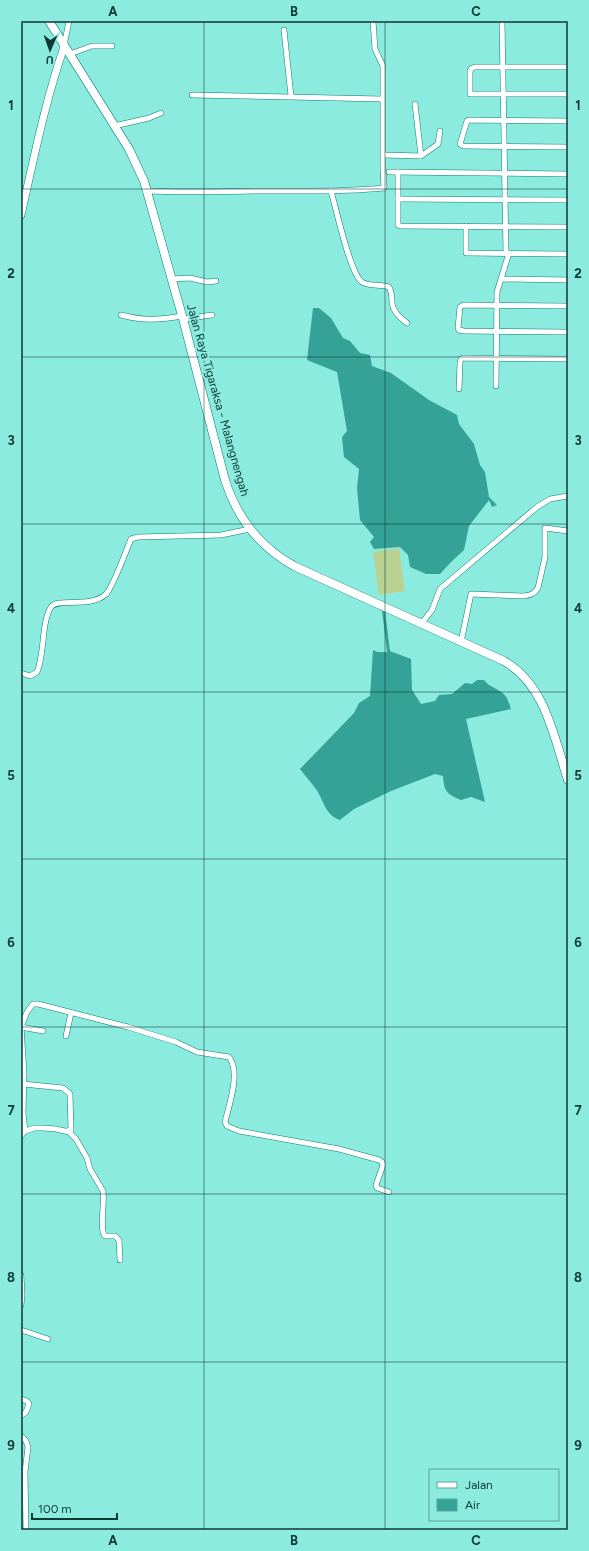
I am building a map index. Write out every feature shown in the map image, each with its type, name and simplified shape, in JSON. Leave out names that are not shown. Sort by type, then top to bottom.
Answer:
[{"type":"main road","name":"Jalan Raya Tigaraksa - Malangnengah","points":[[49,21],[129,149],[148,191],[230,496],[250,529],[273,553],[294,566],[511,665],[530,682],[540,700],[547,716],[568,780]]},
{"type":"street","points":[[21,215],[42,119],[64,47],[69,21]]},
{"type":"street","points":[[148,191],[331,191],[384,188],[382,99],[384,81],[383,66],[375,49],[373,21]]},
{"type":"street","points":[[496,386],[497,292],[508,253],[506,227],[502,21]]},
{"type":"street","points":[[284,30],[291,96]]},
{"type":"street","points":[[70,54],[92,46],[112,46]]},
{"type":"street","points":[[568,67],[472,68],[470,71],[470,94],[568,94]]},
{"type":"street","points":[[192,95],[382,99]]},
{"type":"street","points":[[415,104],[421,156]]},
{"type":"street","points":[[114,126],[149,118],[161,113]]},
{"type":"street","points":[[568,121],[467,121],[460,144],[463,146],[568,147]]},
{"type":"street","points":[[384,155],[421,156],[438,144],[440,131]]},
{"type":"street","points":[[389,172],[568,174]]},
{"type":"street","points":[[398,172],[398,225],[400,226],[568,227]]},
{"type":"street","points":[[331,191],[351,262],[357,277],[363,283],[389,287],[392,305],[395,312],[407,323]]},
{"type":"street","points":[[398,199],[568,200]]},
{"type":"street","points":[[466,226],[466,253],[568,254]]},
{"type":"street","points":[[171,279],[190,278],[207,282],[216,281]]},
{"type":"street","points":[[501,280],[568,280]]},
{"type":"street","points":[[568,306],[461,305],[458,328],[459,330],[464,331],[568,332]]},
{"type":"street","points":[[121,315],[139,320],[212,316]]},
{"type":"street","points":[[459,389],[461,359],[568,359]]},
{"type":"street","points":[[421,624],[432,610],[440,589],[537,507],[550,499],[568,496]]},
{"type":"street","points":[[461,642],[471,594],[531,595],[538,588],[545,557],[545,528],[568,531]]},
{"type":"street","points":[[21,673],[30,676],[37,672],[47,616],[52,606],[60,602],[84,603],[92,601],[107,593],[131,539],[138,537],[221,535],[250,529]]},
{"type":"street","points":[[25,1131],[24,1073],[21,1027],[27,1012],[33,1004],[38,1004],[128,1027],[170,1040],[198,1052],[229,1058],[233,1065],[234,1078],[225,1122],[227,1126],[239,1131],[345,1150],[379,1160],[383,1165],[376,1185],[377,1188],[389,1192]]},
{"type":"street","points":[[66,1036],[71,1013]]},
{"type":"street","points":[[21,1027],[43,1032]]},
{"type":"street","points":[[23,1084],[63,1088],[67,1090],[70,1094],[71,1130],[67,1131]]},
{"type":"street","points":[[21,1136],[25,1131],[35,1128],[67,1131],[76,1140],[103,1191],[104,1200],[102,1231],[105,1236],[115,1236],[119,1240],[120,1260]]},
{"type":"street","points":[[21,1274],[21,1306]]},
{"type":"street","points":[[21,1330],[48,1339]]},
{"type":"street","points":[[21,1399],[27,1401],[29,1404],[26,1412],[21,1416]]},
{"type":"street","points":[[21,1436],[26,1441],[28,1447],[25,1472],[26,1530]]},
{"type":"green space","points":[[399,548],[405,591],[379,595],[373,552]]},
{"type":"water","points":[[313,308],[319,308],[331,318],[343,338],[350,341],[360,353],[370,355],[372,366],[391,373],[429,400],[457,415],[459,424],[474,444],[480,465],[485,472],[489,497],[497,505],[492,507],[489,500],[469,526],[464,550],[440,574],[426,574],[410,567],[408,555],[400,547],[374,549],[370,542],[374,537],[360,520],[357,488],[359,469],[344,457],[342,437],[347,431],[337,372],[307,360]]},
{"type":"water","points":[[382,610],[385,611],[390,651],[411,659],[412,690],[421,704],[435,701],[439,695],[452,694],[465,683],[472,684],[477,680],[484,680],[502,693],[508,700],[511,709],[466,719],[485,802],[471,797],[461,800],[452,796],[445,789],[443,776],[435,774],[391,791],[354,809],[340,820],[331,815],[316,789],[300,769],[354,713],[359,703],[370,696],[373,650],[377,652],[387,652]]}]
